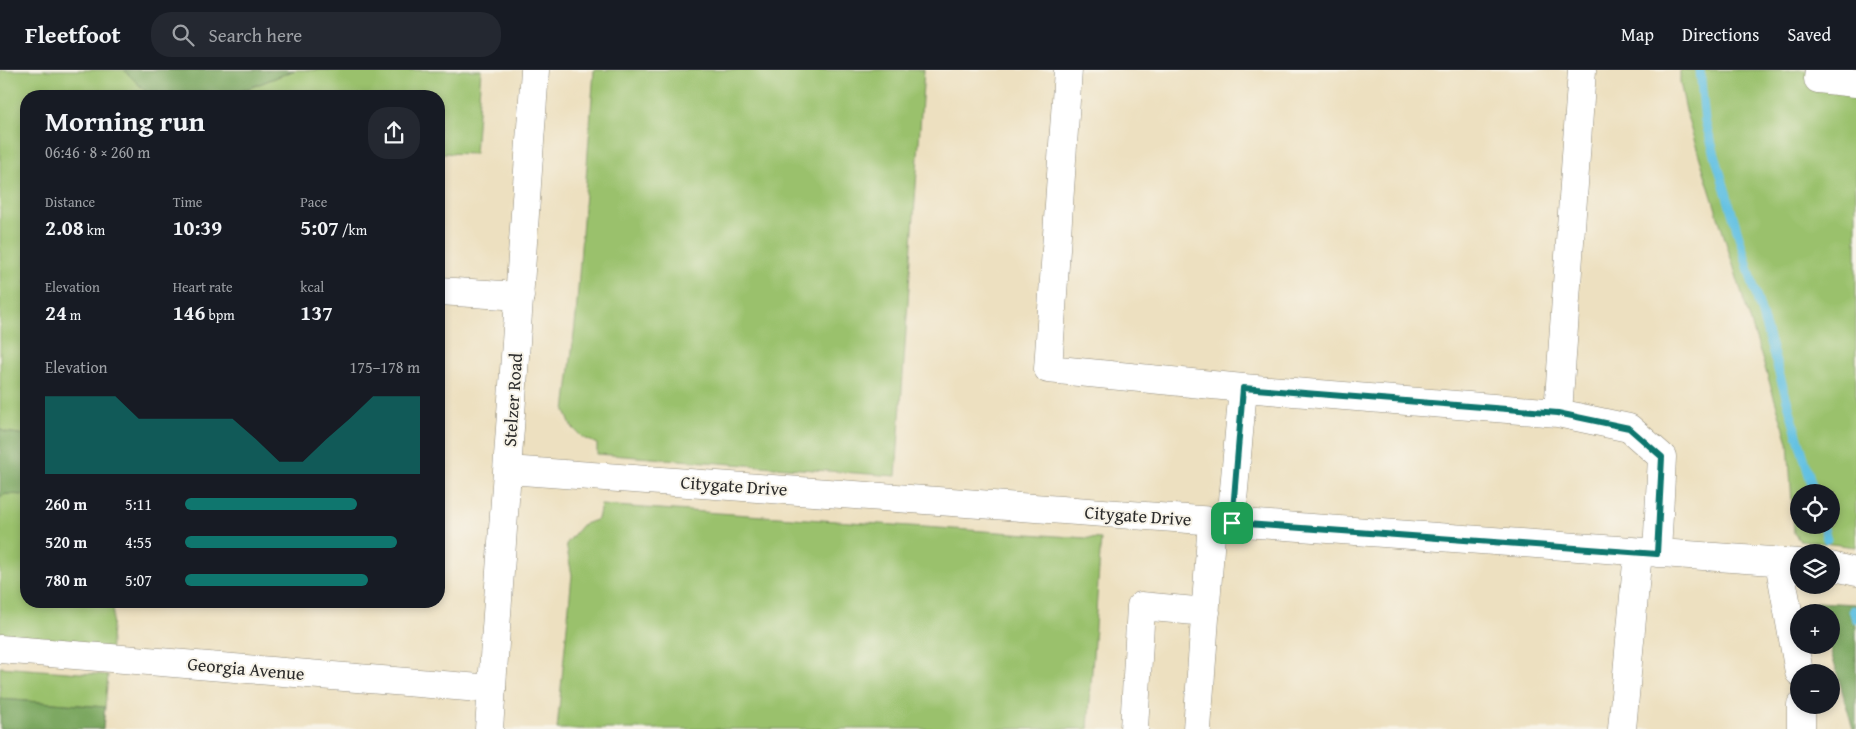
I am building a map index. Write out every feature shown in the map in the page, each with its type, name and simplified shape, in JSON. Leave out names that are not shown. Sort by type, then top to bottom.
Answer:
[{"type":"street","name":"Stelzer Road","points":[[489,729],[535,70]]},
{"type":"street","points":[[1068,70],[1048,369],[1243,388],[1558,413],[1629,428],[1662,457],[1622,729]]},
{"type":"street","points":[[1558,413],[1582,70]]},
{"type":"street","points":[[1818,70],[1818,79],[1856,83]]},
{"type":"street","points":[[445,291],[520,296]]},
{"type":"street","points":[[1196,729],[1206,612],[1243,388]]},
{"type":"street","name":"Citygate Drive","points":[[508,470],[1789,563]]},
{"type":"street","points":[[1789,563],[1798,664]]},
{"type":"street","points":[[1840,568],[1856,572]]},
{"type":"street","points":[[1134,729],[1141,606],[1206,612]]},
{"type":"street","name":"Georgia Avenue","points":[[0,649],[492,689]]},
{"type":"street","points":[[1800,714],[1801,729]]},
{"type":"green space","points":[[0,70],[124,70],[144,90],[20,90],[20,434],[5,432],[0,429]]},
{"type":"green space","points":[[124,70],[295,70],[244,90],[144,90]]},
{"type":"green space","points":[[295,70],[481,70],[475,154],[445,153],[445,90],[244,90]]},
{"type":"green space","points":[[594,70],[924,70],[896,476],[597,454],[597,444],[582,437],[571,426],[565,411],[576,316]]},
{"type":"green space","points":[[1680,70],[1856,70],[1856,547],[1799,540],[1795,534],[1840,534],[1840,484],[1791,484],[1788,442],[1688,120],[1680,82]]},
{"type":"green space","points":[[0,429],[5,432],[20,434],[20,495],[6,494],[0,497]]},
{"type":"green space","points":[[6,494],[20,495],[20,608],[113,608],[110,655],[0,646],[0,497]]},
{"type":"green space","points":[[601,505],[1101,539],[1088,729],[557,729],[572,575],[566,544],[582,525],[598,519]]},
{"type":"green space","points":[[1816,602],[1856,604],[1856,729],[1853,729],[1840,684],[1840,664],[1834,664],[1832,654],[1840,654],[1840,604],[1817,604]]},
{"type":"green space","points":[[0,667],[108,675],[105,707],[0,699]]},
{"type":"green space","points":[[0,699],[105,707],[103,729],[0,729]]},
{"type":"waterway","points":[[1700,70],[1705,121],[1812,484]]},
{"type":"waterway","points":[[1826,534],[1827,539]]},
{"type":"waterway","points":[[1853,610],[1856,619]]},
{"type":"route","points":[[1243,388],[1558,413],[1629,428],[1662,457],[1657,554],[1232,523],[1243,388]]}]
